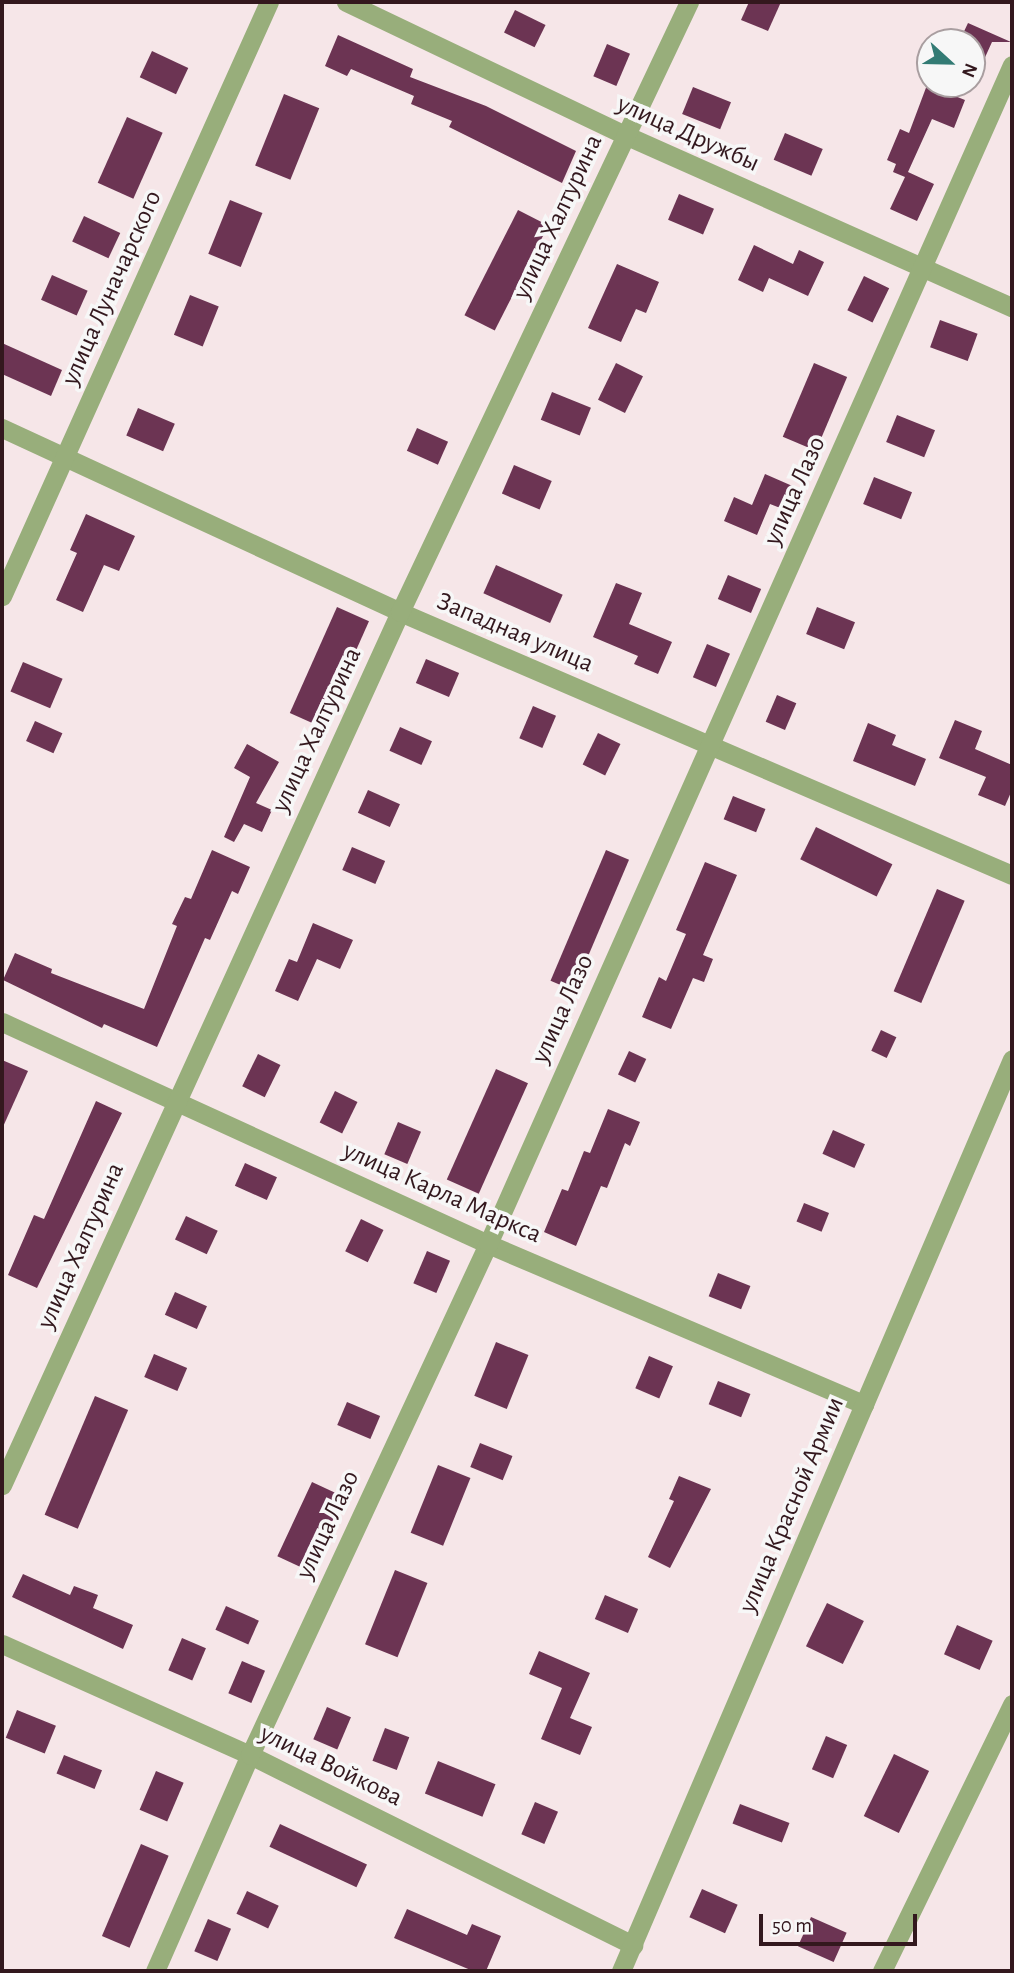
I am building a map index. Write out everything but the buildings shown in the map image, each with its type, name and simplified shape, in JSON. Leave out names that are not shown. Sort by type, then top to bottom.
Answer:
[{"type":"street","name":"улица Луначарского","points":[[2,596],[269,2]]},
{"type":"street","name":"улица Дружбы","points":[[346,2],[625,135],[1012,307]]},
{"type":"street","name":"улица Халтурина","points":[[2,1485],[175,1100],[400,612],[689,2]]},
{"type":"street","name":"улица Лазо","points":[[155,1971],[250,1755],[488,1244],[708,746],[925,268],[1012,65]]},
{"type":"street","name":"Западная улица","points":[[2,428],[400,612],[1012,876]]},
{"type":"street","name":"улица Карла Маркса","points":[[2,1021],[488,1244],[864,1404]]},
{"type":"street","name":"улица Красной Армии","points":[[621,1971],[1012,1059]]},
{"type":"street","name":"улица Войкова","points":[[2,1644],[250,1755],[633,1945]]},
{"type":"street","points":[[882,1971],[1012,1704]]}]
